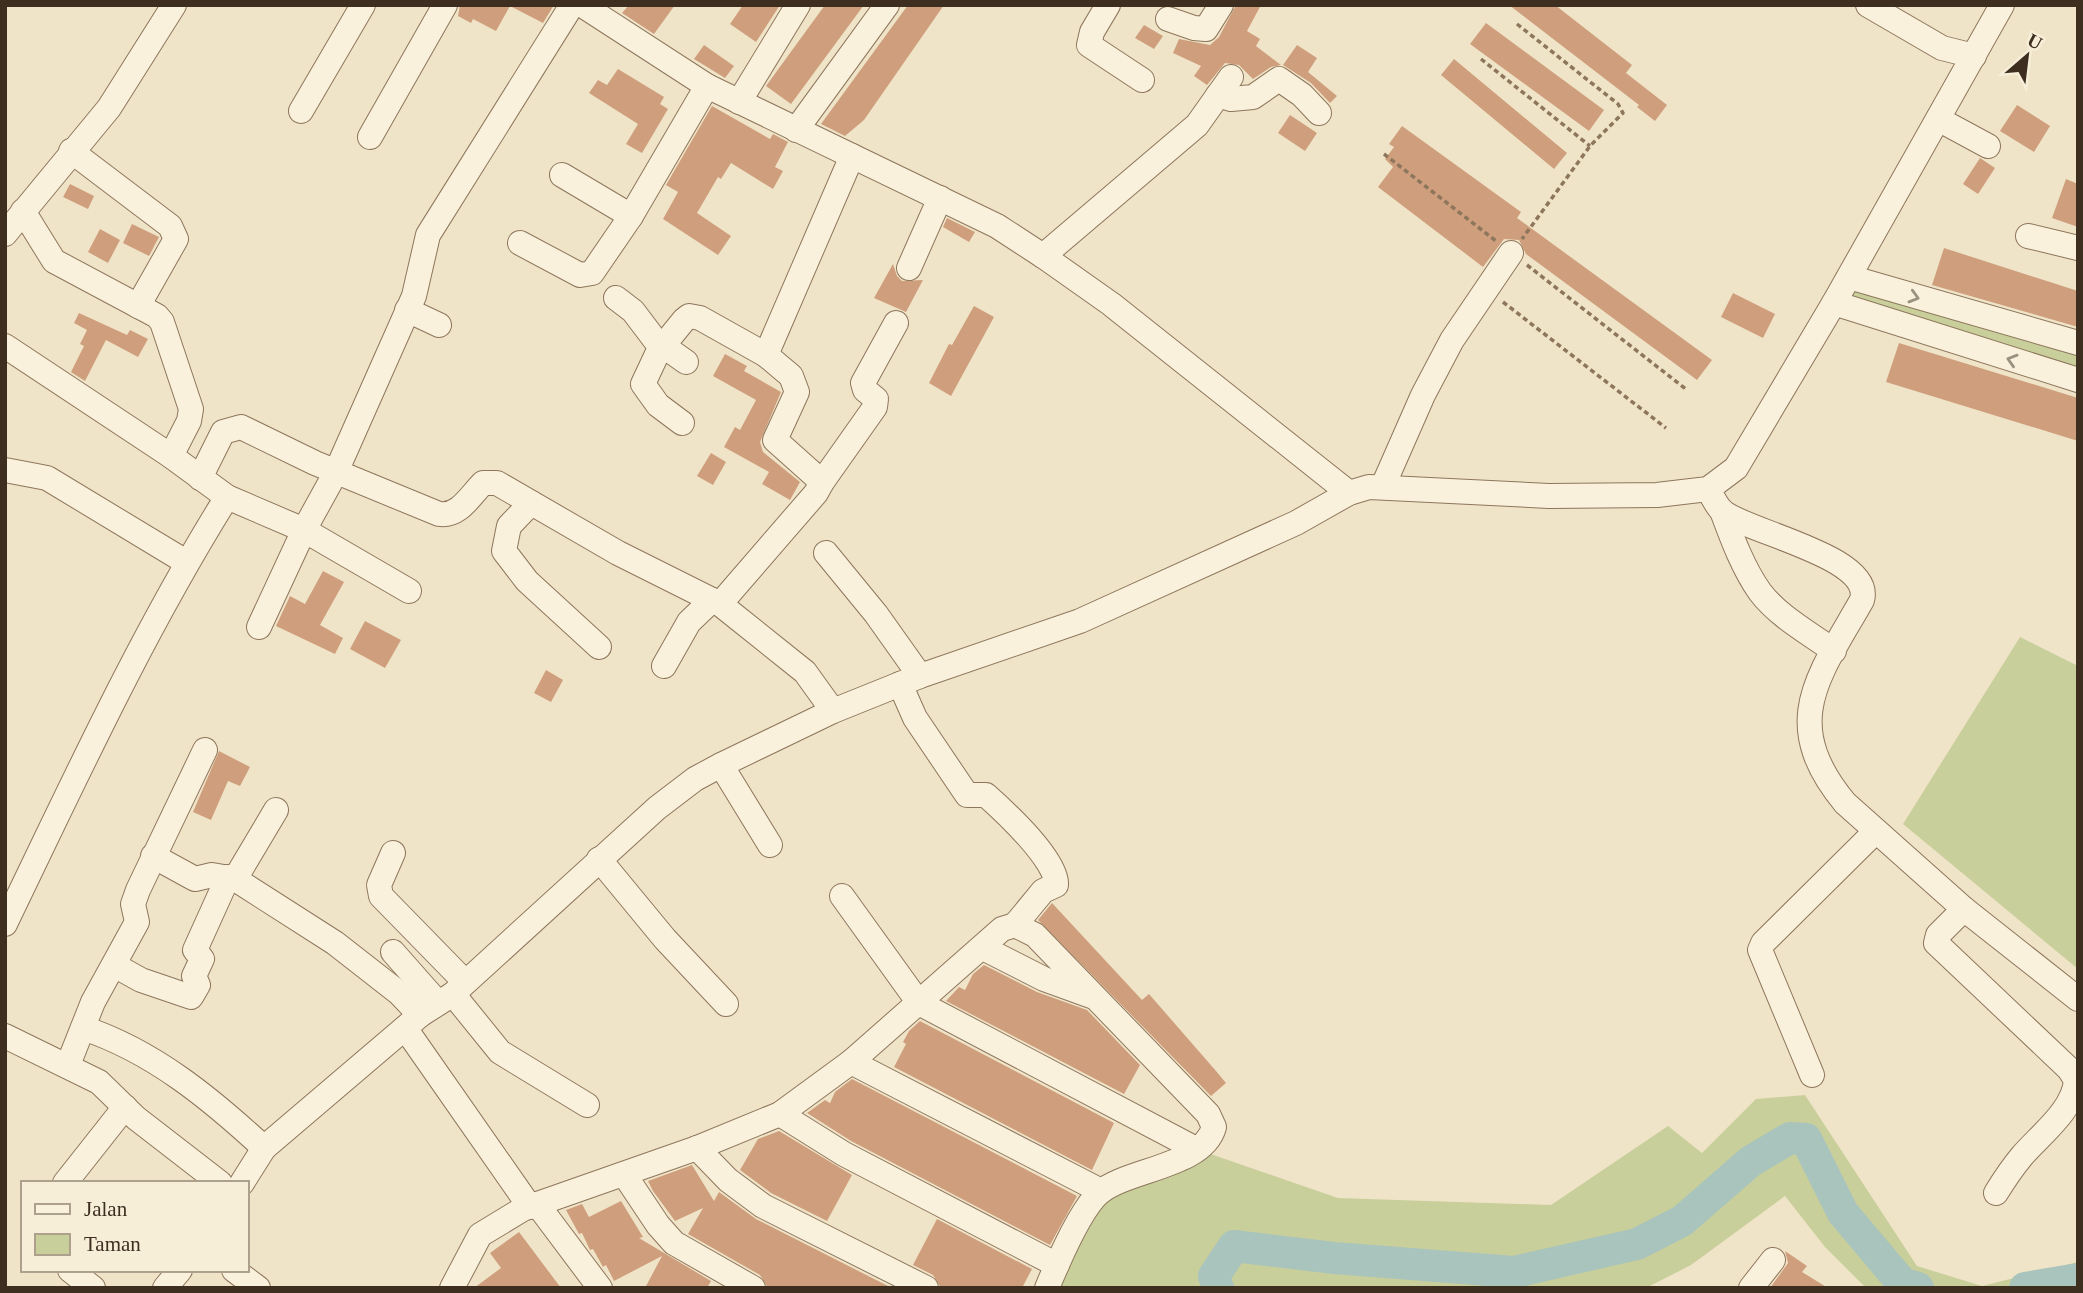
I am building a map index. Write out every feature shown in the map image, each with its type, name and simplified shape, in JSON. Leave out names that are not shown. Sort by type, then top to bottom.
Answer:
[{"type":"street","points":[[5,233],[109,108],[174,5]]},
{"type":"street","points":[[301,111],[363,5]]},
{"type":"street","points":[[370,137],[445,5]]},
{"type":"street","points":[[259,627],[304,530],[336,472],[417,289],[428,235],[572,5]]},
{"type":"street","points":[[739,102],[797,5]]},
{"type":"street","points":[[796,130],[887,5]]},
{"type":"street","points":[[1108,5],[1092,32],[1089,45],[1142,80]]},
{"type":"street","points":[[1168,19],[1201,30],[1211,25],[1221,5]]},
{"type":"street","points":[[1868,5],[1942,48],[1974,56]]},
{"type":"street","points":[[243,1181],[264,1148],[436,1005],[678,792],[720,765],[833,711],[910,680],[1080,621],[1296,523],[1349,493],[1383,486],[1549,496],[1657,495],[1708,489],[1736,468],[1835,303],[2002,5]]},
{"type":"street","points":[[597,9],[707,86],[997,226],[1111,304],[1349,493]]},
{"type":"street","points":[[1043,256],[1198,125],[1225,86],[1231,99],[1253,97],[1279,79],[1302,95],[1319,113]]},
{"type":"street","points":[[520,243],[586,276],[595,271],[631,216],[707,86]]},
{"type":"street","points":[[1938,119],[1988,146]]},
{"type":"street","points":[[71,152],[170,226],[176,239],[138,306]]},
{"type":"street","points":[[766,355],[852,156]]},
{"type":"street","points":[[562,175],[631,216]]},
{"type":"street","points":[[909,268],[940,198]]},
{"type":"street","points":[[23,211],[54,261],[138,306],[162,322],[190,403],[190,421],[171,456]]},
{"type":"street","points":[[2028,236],[2078,248]]},
{"type":"street","points":[[1383,486],[1423,395],[1452,340],[1511,253]]},
{"type":"street","points":[[1849,277],[2078,343]]},
{"type":"street","points":[[616,298],[629,306],[650,335],[686,362]]},
{"type":"street","points":[[1835,303],[2078,380]]},
{"type":"street","points":[[407,310],[439,325]]},
{"type":"street","points":[[682,423],[658,405],[643,384],[650,365],[684,320],[694,316],[766,355],[791,376],[797,392],[775,440],[822,482]]},
{"type":"street","points":[[664,666],[689,622],[716,602],[816,493],[875,407],[876,399],[865,390],[863,383],[896,323]]},
{"type":"street","points":[[5,346],[171,456],[227,497],[304,530],[409,591]]},
{"type":"street","points":[[200,478],[223,432],[242,427],[336,472],[449,516],[457,512],[483,483],[490,481],[618,553],[716,602],[799,666],[833,711]]},
{"type":"street","points":[[5,470],[47,478],[186,562]]},
{"type":"street","points":[[1708,489],[1722,511],[1733,541],[1760,592],[1834,651]]},
{"type":"street","points":[[5,924],[130,668],[186,562],[227,497]]},
{"type":"street","points":[[531,503],[509,526],[504,551],[527,581],[599,647]]},
{"type":"street","points":[[1722,511],[1835,562],[1861,580],[1864,588],[1862,600],[1810,699],[1809,728],[1823,772],[1832,787],[1876,831],[1964,909],[2078,999]]},
{"type":"street","points":[[456,1285],[480,1235],[530,1207],[697,1148],[780,1114],[851,1062],[1002,929],[1014,925],[1043,891],[1056,885],[1052,869],[1016,825],[986,795],[967,795],[915,719],[910,680],[876,614],[826,553]]},
{"type":"street","points":[[68,1065],[83,1027],[137,922],[133,904],[153,856],[205,750]]},
{"type":"street","points":[[720,765],[770,845]]},
{"type":"street","points":[[114,965],[141,980],[191,997],[198,985],[194,976],[202,959],[195,950],[232,878],[276,810]]},
{"type":"street","points":[[1812,1075],[1760,950],[1763,943],[1876,831]]},
{"type":"street","points":[[393,853],[379,885],[381,896],[436,1005],[530,1207],[580,1288]]},
{"type":"street","points":[[153,856],[195,879],[212,875],[232,878],[335,943],[399,993],[436,1005]]},
{"type":"street","points":[[599,859],[664,939],[726,1004]]},
{"type":"street","points":[[842,896],[919,1003],[1196,1149]]},
{"type":"street","points":[[1964,909],[1941,932],[1936,943],[2069,1069],[2076,1080],[2074,1090],[2057,1118],[2011,1170],[1996,1193]]},
{"type":"street","points":[[1014,925],[1035,935],[1208,1114],[1213,1131],[1196,1149],[1171,1163],[1101,1191],[1057,1265],[1047,1288]]},
{"type":"street","points":[[983,948],[1044,979],[1095,998]]},
{"type":"street","points":[[393,952],[436,1005],[499,1052],[587,1105]]},
{"type":"street","points":[[83,1027],[125,1044],[182,1080],[213,1101],[264,1148]]},
{"type":"street","points":[[5,1036],[99,1082],[125,1107],[218,1181]]},
{"type":"street","points":[[851,1062],[1101,1191]]},
{"type":"street","points":[[67,1181],[125,1107]]},
{"type":"street","points":[[780,1114],[844,1154],[1057,1265]]},
{"type":"street","points":[[697,1148],[728,1180],[763,1206],[926,1288]]},
{"type":"street","points":[[624,1174],[657,1225],[674,1243],[753,1288]]},
{"type":"street","points":[[530,1207],[600,1288]]},
{"type":"street","points":[[1751,1288],[1773,1260]]},
{"type":"street","points":[[73,1272],[93,1288]]},
{"type":"street","points":[[166,1288],[178,1272]]},
{"type":"street","points":[[236,1272],[258,1288]]},
{"type":"path","points":[[1511,253],[1590,146],[1619,117],[1623,109],[1517,24]]},
{"type":"path","points":[[1481,59],[1590,146]]},
{"type":"path","points":[[1384,154],[1687,390]]},
{"type":"path","points":[[1488,290],[1666,428]]},
{"type":"green space","points":[[1849,277],[2078,343],[2078,380],[1835,303]]},
{"type":"green space","points":[[2020,637],[2078,666],[2078,969],[1903,824]]},
{"type":"green space","points":[[1805,1095],[1917,1266],[1982,1286],[2078,1262],[2078,1288],[1866,1288],[1825,1247],[1785,1196],[1691,1265],[1646,1288],[1047,1288],[1087,1210],[1196,1149],[1338,1198],[1551,1205],[1668,1126],[1702,1153],[1756,1099]]},
{"type":"building","points":[[460,5],[554,5],[543,23],[510,6],[496,31],[473,19],[471,23],[458,16]]},
{"type":"building","points":[[629,5],[675,5],[654,34],[622,13]]},
{"type":"building","points":[[743,5],[780,5],[756,42],[730,24]]},
{"type":"building","points":[[825,5],[864,5],[791,104],[766,86]]},
{"type":"building","points":[[908,5],[944,5],[864,120],[845,136],[821,124]]},
{"type":"building","points":[[1236,5],[1261,5],[1247,31],[1260,39],[1256,46],[1281,65],[1271,67],[1253,79],[1239,65],[1225,63],[1207,85],[1194,76],[1201,66],[1173,53],[1179,39],[1210,45],[1219,37]]},
{"type":"building","points":[[1509,5],[1555,5],[1632,65],[1626,73],[1667,105],[1655,121],[1637,107],[1639,105]]},
{"type":"building","points":[[1486,23],[1604,110],[1589,131],[1470,44]]},
{"type":"building","points":[[1144,25],[1163,36],[1154,49],[1135,38]]},
{"type":"building","points":[[704,45],[734,66],[725,78],[694,59]]},
{"type":"building","points":[[1297,45],[1317,58],[1308,72],[1337,96],[1330,103],[1311,83],[1283,65]]},
{"type":"building","points":[[1454,59],[1567,153],[1554,169],[1441,75]]},
{"type":"building","points":[[618,69],[664,97],[660,104],[668,109],[642,153],[626,144],[638,124],[589,93],[598,80],[607,85]]},
{"type":"building","points":[[2017,105],[2050,126],[2034,152],[2000,131]]},
{"type":"building","points":[[712,106],[770,139],[773,134],[788,142],[775,167],[783,171],[773,189],[731,163],[721,179],[718,177],[697,213],[731,236],[718,255],[663,219],[678,192],[666,185]]},
{"type":"building","points":[[1290,115],[1317,133],[1305,151],[1278,133]]},
{"type":"building","points":[[1402,126],[1521,212],[1517,218],[1712,360],[1697,380],[1526,254],[1519,240],[1504,239],[1483,267],[1378,187],[1393,167],[1385,159],[1394,147],[1389,144]]},
{"type":"building","points":[[1980,158],[1995,168],[1978,194],[1963,184]]},
{"type":"building","points":[[2066,179],[2078,184],[2078,227],[2052,218]]},
{"type":"building","points":[[70,184],[94,196],[88,209],[63,197]]},
{"type":"building","points":[[947,218],[975,232],[969,242],[943,227]]},
{"type":"building","points":[[132,224],[159,237],[149,256],[123,243]]},
{"type":"building","points":[[100,229],[120,240],[108,263],[88,252]]},
{"type":"building","points":[[1944,248],[2078,291],[2078,327],[1932,285]]},
{"type":"building","points":[[893,264],[902,281],[923,280],[906,312],[874,298]]},
{"type":"building","points":[[1733,293],[1775,314],[1763,338],[1721,317]]},
{"type":"building","points":[[974,306],[994,317],[951,396],[929,383],[949,344],[952,345]]},
{"type":"building","points":[[79,313],[127,335],[130,330],[148,339],[138,357],[106,340],[85,381],[71,372],[84,346],[80,344],[87,330],[74,323]]},
{"type":"building","points":[[1899,343],[2078,398],[2078,441],[1886,382]]},
{"type":"building","points":[[725,354],[747,366],[744,371],[781,392],[760,442],[763,452],[800,482],[790,500],[762,484],[769,472],[724,447],[735,427],[740,430],[756,400],[713,376]]},
{"type":"building","points":[[711,453],[726,462],[713,485],[697,476]]},
{"type":"building","points":[[323,571],[344,582],[320,625],[343,638],[335,654],[276,626],[290,596],[305,604]]},
{"type":"building","points":[[365,621],[401,640],[385,668],[350,649]]},
{"type":"building","points":[[546,670],[563,680],[551,702],[534,693]]},
{"type":"building","points":[[219,751],[250,767],[240,786],[228,781],[211,820],[193,812]]},
{"type":"building","points":[[1052,903],[1142,1000],[1149,994],[1226,1083],[1211,1096],[1038,920]]},
{"type":"building","points":[[984,965],[1037,992],[1087,1010],[1140,1065],[1124,1094],[946,1001],[959,987],[965,990],[973,974]]},
{"type":"building","points":[[920,1021],[1114,1123],[1092,1170],[894,1067],[906,1044],[903,1042],[909,1031]]},
{"type":"building","points":[[852,1079],[1077,1196],[1050,1245],[851,1141],[807,1113],[825,1100],[830,1103],[835,1092]]},
{"type":"building","points":[[779,1131],[852,1175],[827,1221],[771,1193],[740,1170],[758,1139]]},
{"type":"building","points":[[692,1165],[714,1201],[719,1192],[756,1219],[892,1288],[768,1288],[760,1275],[688,1234],[703,1208],[675,1221],[653,1191],[648,1181]]},
{"type":"building","points":[[621,1201],[643,1237],[639,1238],[711,1281],[707,1288],[645,1288],[662,1256],[614,1281],[606,1265],[603,1267],[593,1249],[590,1250],[582,1233],[579,1234],[566,1210],[582,1204],[589,1217]]},
{"type":"building","points":[[937,1219],[1032,1269],[1022,1288],[941,1288],[933,1275],[913,1265]]},
{"type":"building","points":[[519,1232],[561,1288],[474,1288],[501,1268],[490,1253]]},
{"type":"building","points":[[1785,1251],[1807,1266],[1802,1272],[1828,1288],[1770,1288],[1788,1263]]},
{"type":"waterway","points":[[1218,1288],[1214,1276],[1234,1246],[1334,1258],[1514,1272],[1637,1244],[1682,1221],[1751,1161],[1790,1138],[1806,1139],[1843,1213],[1902,1283],[1918,1288]]},
{"type":"waterway","points":[[2025,1288],[2078,1279]]}]
